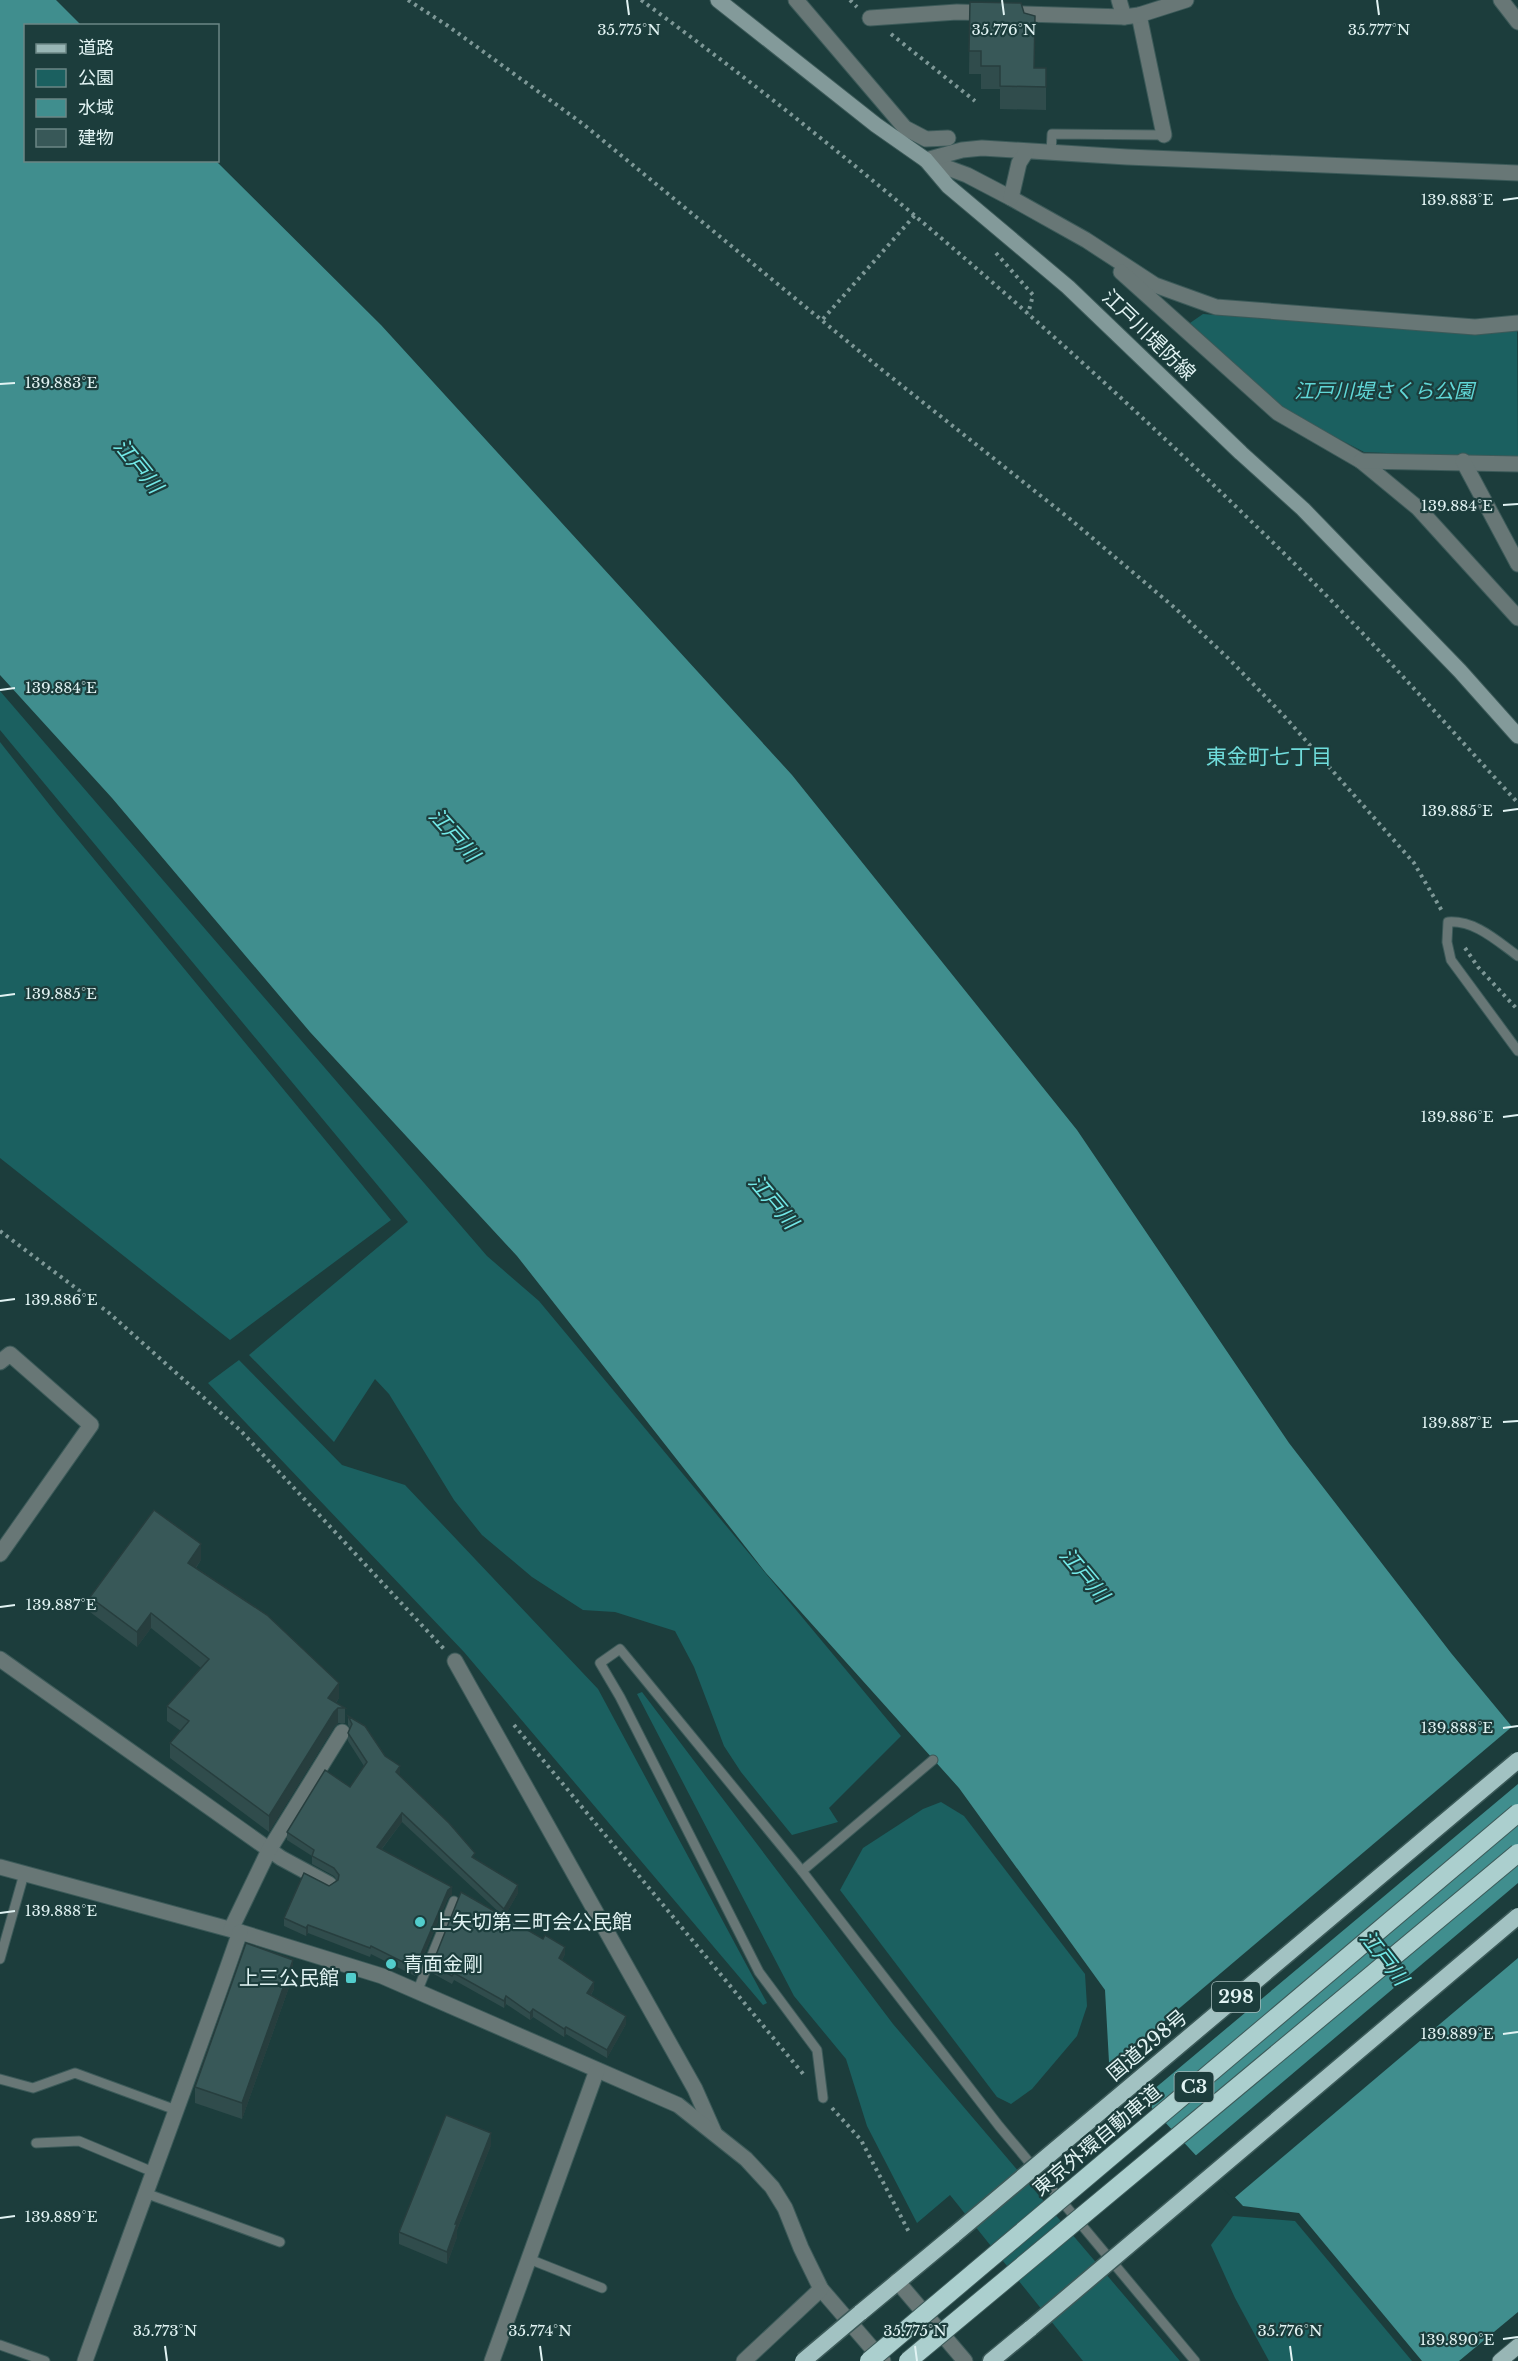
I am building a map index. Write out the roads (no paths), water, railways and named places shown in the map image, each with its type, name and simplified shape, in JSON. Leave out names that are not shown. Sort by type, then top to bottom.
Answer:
[{"type":"highway","name":"国道298号","points":[[803,2361],[1518,1760]]},
{"type":"highway","name":"東京外環自動車道","points":[[869,2361],[1518,1813]]},
{"type":"highway","name":"C3","points":[[908,2361],[1518,1853]]},
{"type":"highway","points":[[991,2361],[1518,1916]]},
{"type":"main road","name":"江戸川堤防線","points":[[718,0],[876,125],[926,160],[948,186],[1068,286],[1241,453],[1303,509],[1453,663],[1518,736]]},
{"type":"main road","points":[[1500,2361],[1518,2346]]},
{"type":"street","points":[[796,0],[905,128],[926,139],[948,138]]},
{"type":"street","points":[[1119,0],[1132,16],[1164,135]]},
{"type":"street","points":[[870,18],[970,6],[1132,16],[1186,0]]},
{"type":"street","points":[[1502,0],[1518,22]]},
{"type":"street","points":[[926,160],[962,150],[982,148],[1026,152],[1518,173]]},
{"type":"street","points":[[1011,198],[1017,169],[1026,152]]},
{"type":"street","points":[[926,160],[967,175],[1011,198],[1086,240],[1155,285],[1216,307],[1475,327],[1518,323]]},
{"type":"street","points":[[1086,240],[1278,413],[1361,461],[1418,508],[1518,618]]},
{"type":"street","points":[[1361,461],[1463,461],[1518,464]]},
{"type":"street","points":[[1463,461],[1518,564]]},
{"type":"street","points":[[0,1362],[10,1354],[91,1425],[0,1554]]},
{"type":"street","points":[[0,1659],[269,1850],[329,1884]]},
{"type":"street","points":[[455,1661],[695,2089],[715,2134]]},
{"type":"street","points":[[86,2361],[145,2193],[182,2098],[236,1931],[269,1850],[342,1732]]},
{"type":"street","points":[[0,1867],[236,1931],[382,1976],[678,2105],[747,2159],[772,2187],[785,2208],[821,2289],[883,2361]]},
{"type":"street","points":[[492,2361],[597,2070]]},
{"type":"street","points":[[897,2281],[965,2361]]},
{"type":"street","points":[[744,2361],[821,2289]]},
{"type":"lane","points":[[1051,153],[1052,134],[1164,135]]},
{"type":"lane","points":[[1518,956],[1475,927],[1461,921],[1448,922],[1447,942],[1451,960],[1518,1051]]},
{"type":"lane","points":[[823,2098],[818,2050],[759,1972],[620,1696],[600,1663],[620,1649],[801,1871],[999,2126],[1195,2361]]},
{"type":"lane","points":[[801,1871],[933,1760]]},
{"type":"lane","points":[[0,1959],[24,1874]]},
{"type":"lane","points":[[417,1992],[454,1902]]},
{"type":"lane","points":[[0,2079],[33,2088],[75,2073],[176,2110]]},
{"type":"lane","points":[[36,2143],[79,2141],[153,2172]]},
{"type":"lane","points":[[145,2193],[280,2242]]},
{"type":"lane","points":[[529,2259],[602,2288]]},
{"type":"lane","points":[[0,2345],[45,2361]]},
{"type":"water","name":"江戸川","points":[[0,0],[56,0],[80,24],[24,24],[24,162],[217,162],[381,325],[792,775],[1077,1130],[1289,1443],[1451,1653],[1518,1734],[1518,2361],[1422,2361],[1299,2213],[1243,2206],[1109,2062],[1105,1990],[959,1788],[766,1573],[517,1256],[310,1032],[112,798],[0,675]]},
{"type":"place","name":"上矢切第三町会公民館","points":[[420,1922]]},
{"type":"place","name":"青面金剛","points":[[391,1964]]},
{"type":"place","name":"上三公民館","points":[[351,1978]]},
{"type":"district","name":"東金町七丁目","points":[[1269,757]]},
{"type":"park label","name":"江戸川堤さくら公園","points":[[1384,391]]}]
